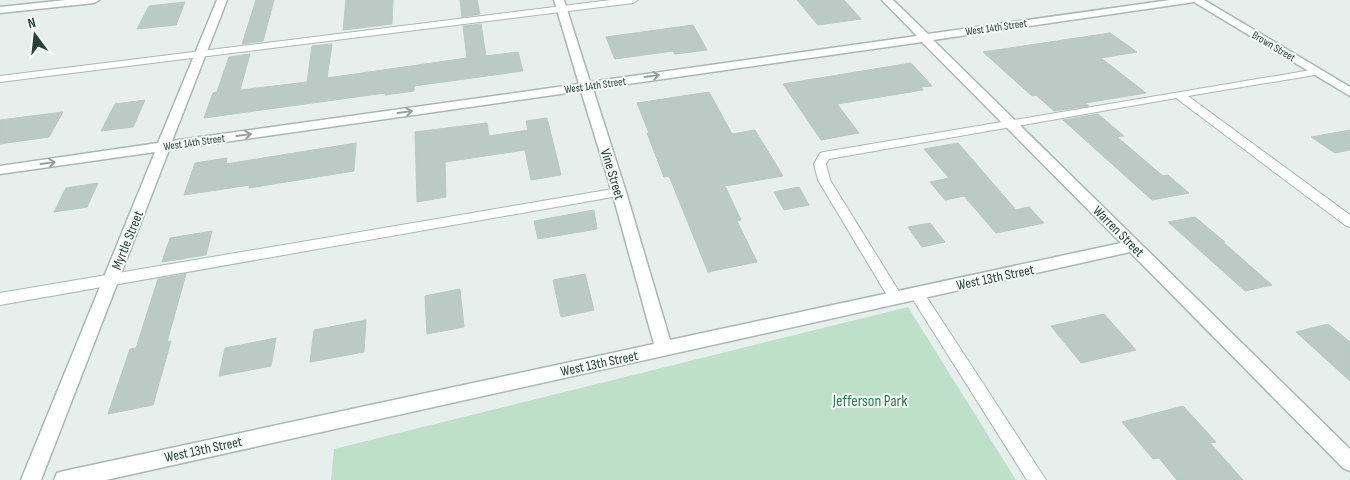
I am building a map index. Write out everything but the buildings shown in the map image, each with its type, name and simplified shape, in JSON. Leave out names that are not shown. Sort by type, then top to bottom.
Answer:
[{"type":"street","points":[[0,10],[94,0]]},
{"type":"street","name":"Myrtle Street","points":[[31,480],[222,0]]},
{"type":"street","name":"Warren Street","points":[[887,0],[1350,462]]},
{"type":"street","name":"West 14th Street","points":[[0,170],[1191,0]]},
{"type":"street","name":"Brown Street","points":[[1198,0],[1350,92]]},
{"type":"street","name":"Vine Street","points":[[560,4],[619,192],[664,349]]},
{"type":"street","name":"West 13th Street","points":[[64,480],[1134,246]]},
{"type":"lane","points":[[0,79],[201,54],[560,4],[633,0]]},
{"type":"lane","points":[[896,298],[824,180],[820,164],[824,156],[1317,72]]},
{"type":"lane","points":[[1179,95],[1350,222]]},
{"type":"lane","points":[[0,299],[619,192]]},
{"type":"lane","points":[[917,294],[1037,480]]},
{"type":"green space","name":"Jefferson Park","points":[[908,307],[1016,480],[331,480],[334,449]]}]
